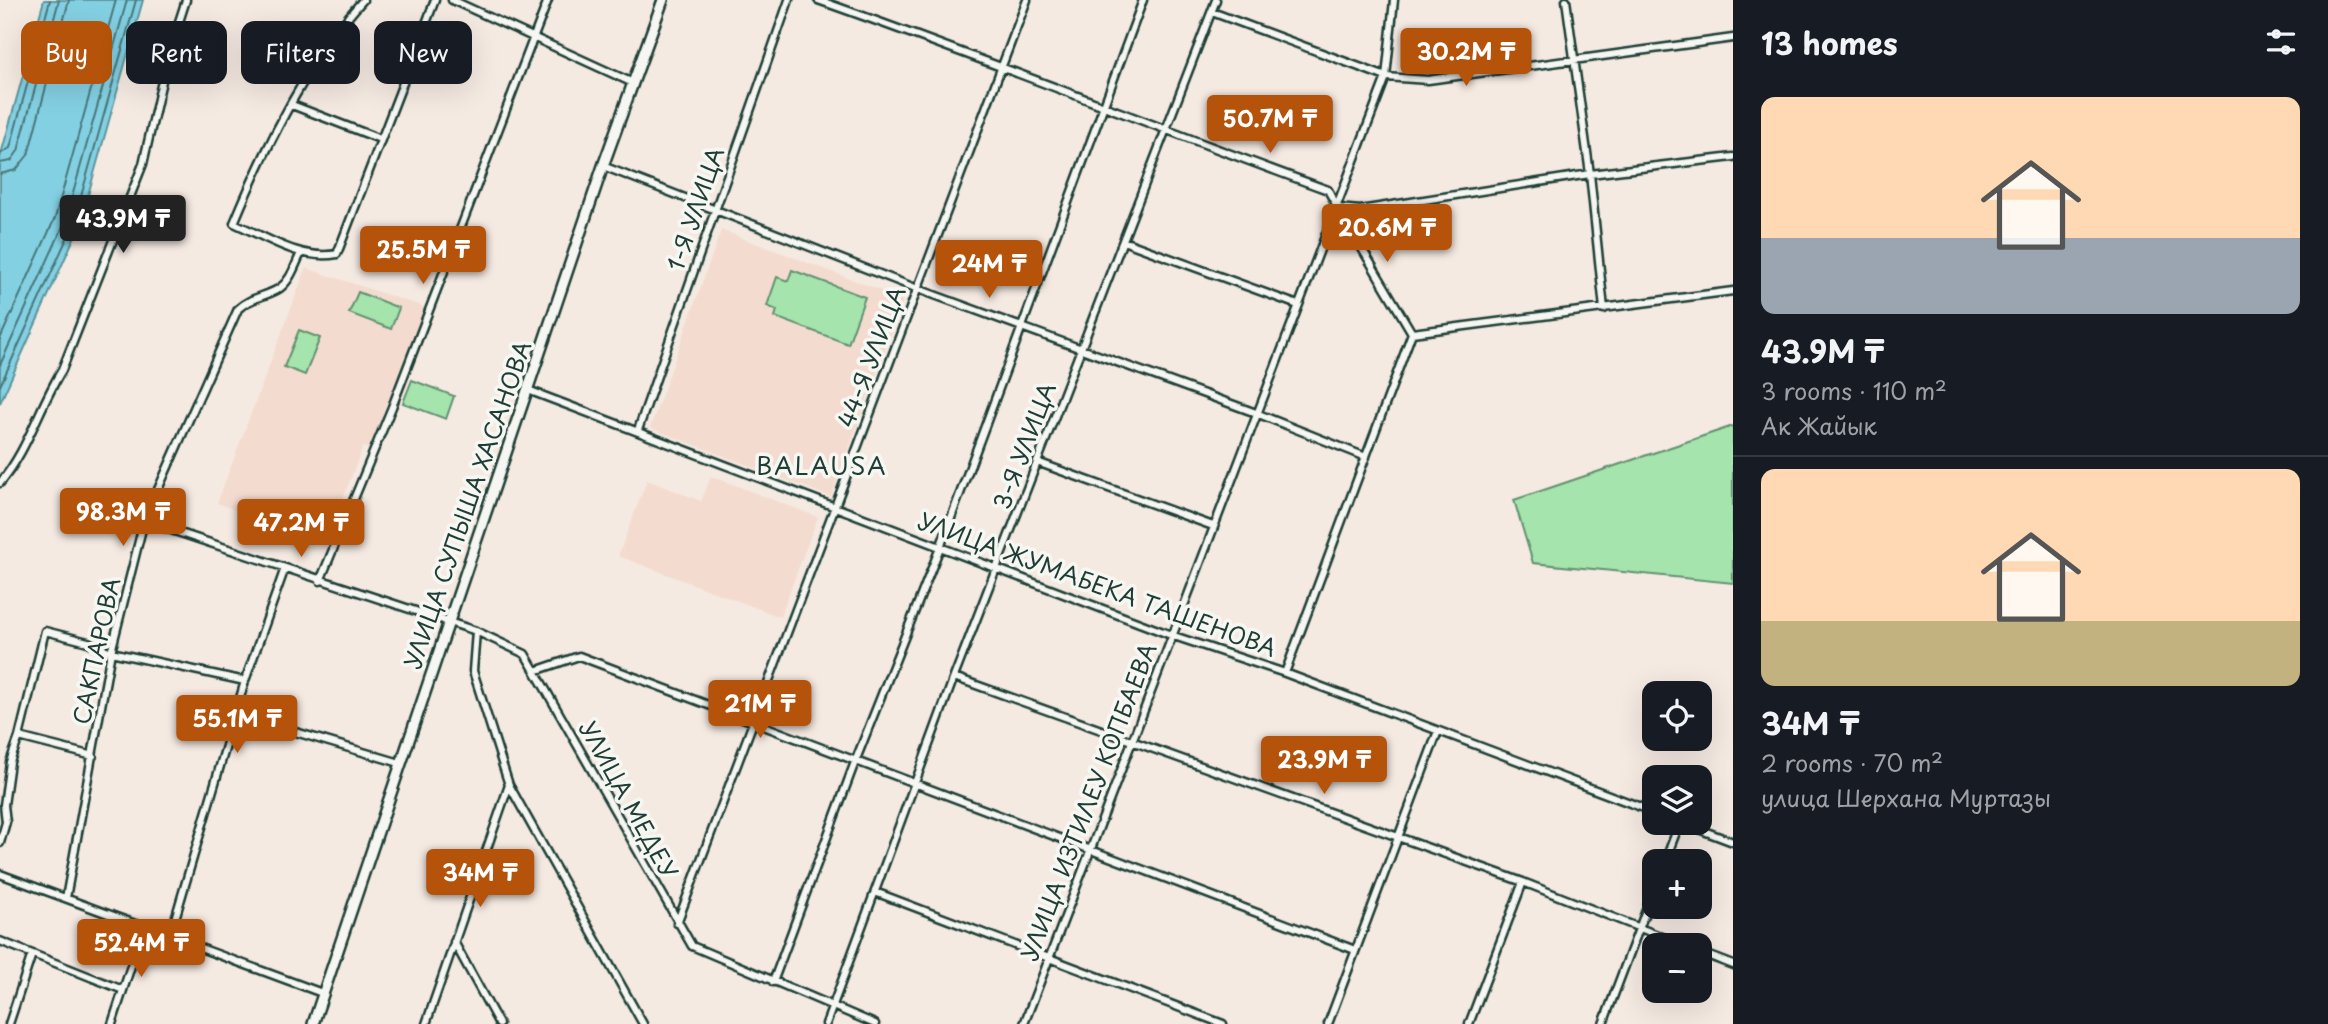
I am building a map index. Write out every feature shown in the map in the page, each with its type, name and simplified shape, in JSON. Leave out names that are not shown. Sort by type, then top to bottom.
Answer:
[{"type":"street","points":[[0,483],[18,461],[42,401],[62,370],[130,200],[143,164],[167,59],[186,0]]},
{"type":"street","points":[[363,0],[339,26],[292,105],[253,178],[234,223],[301,253],[324,257],[337,254],[435,0]]},
{"type":"street","points":[[452,0],[633,83]]},
{"type":"street","points":[[320,581],[391,407],[548,0]]},
{"type":"street","name":"УЛИЦА СУПЫША ХАСАНОВА","points":[[313,1024],[603,166],[663,0]]},
{"type":"street","name":"1-Я УЛИЦА","points":[[638,430],[789,0]]},
{"type":"street","points":[[818,0],[1003,66],[1104,104],[1166,131],[1328,190],[1412,333]]},
{"type":"street","name":"44-Я УЛИЦА","points":[[677,923],[754,723],[832,507],[1027,0]]},
{"type":"street","points":[[875,1024],[774,982],[855,762],[941,545],[1143,0]]},
{"type":"street","name":"3-Я УЛИЦА","points":[[826,1024],[913,784],[1216,0]]},
{"type":"street","name":"УЛИЦА ИЗТИЛЕУ КОПБАЕВА","points":[[1024,1024],[1387,77],[1394,0]]},
{"type":"street","points":[[1566,0],[1576,58],[1604,309]]},
{"type":"street","points":[[1212,12],[1387,77],[1428,80],[1733,38]]},
{"type":"street","points":[[292,105],[380,139]]},
{"type":"street","points":[[1338,208],[1360,210],[1590,174],[1733,157]]},
{"type":"street","points":[[603,166],[918,289],[1256,413],[1366,457]]},
{"type":"street","points":[[1123,241],[1298,305]]},
{"type":"street","name":"САКПАРОВА","points":[[66,898],[111,652],[144,521],[238,309],[245,301],[279,289],[290,277],[301,253]]},
{"type":"street","points":[[1412,333],[1733,291]]},
{"type":"street","points":[[1285,673],[1412,333]]},
{"type":"street","name":"УЛИЦА ЖУМАБЕКА ТАШЕНОВА","points":[[528,390],[638,430],[832,507],[941,545],[1171,635],[1285,673],[1642,808]]},
{"type":"street","points":[[1037,462],[1213,526]]},
{"type":"street","name":"УЛИЦА МЕДЕУ","points":[[144,521],[476,631],[524,654],[692,946],[774,982]]},
{"type":"street","points":[[170,936],[245,681],[285,568]]},
{"type":"street","points":[[0,843],[6,822],[4,805],[10,762],[19,737],[45,631],[88,642],[111,652],[245,681]]},
{"type":"street","points":[[476,631],[473,671],[509,785],[643,1024]]},
{"type":"street","points":[[535,671],[579,656],[1355,950]]},
{"type":"street","points":[[954,677],[1522,882],[1652,933]]},
{"type":"street","points":[[235,713],[400,763]]},
{"type":"street","points":[[1328,1024],[1438,731]]},
{"type":"street","points":[[19,737],[93,756]]},
{"type":"street","points":[[426,1024],[509,785]]},
{"type":"street","points":[[1712,834],[1733,842]]},
{"type":"street","points":[[0,874],[322,993]]},
{"type":"street","points":[[1469,1024],[1522,882]]},
{"type":"street","points":[[875,892],[1223,1024]]},
{"type":"street","points":[[1603,1024],[1642,919]]},
{"type":"street","points":[[112,1024],[144,926]]},
{"type":"street","points":[[0,941],[123,990]]},
{"type":"street","points":[[454,942],[499,1024]]},
{"type":"street","points":[[9,1024],[32,954]]},
{"type":"street","points":[[1712,956],[1733,965]]},
{"type":"shaded area","points":[[721,230],[904,299],[831,497],[650,428]]},
{"type":"shaded area","points":[[306,268],[425,307],[369,449],[363,447],[325,545],[217,503]]},
{"type":"shaded area","points":[[711,476],[818,517],[780,617],[618,556],[647,480],[701,501]]},
{"type":"green space","points":[[792,270],[865,297],[848,344],[775,317],[777,310],[767,306],[777,277],[788,281]]},
{"type":"green space","points":[[358,292],[399,308],[391,329],[349,313]]},
{"type":"green space","points":[[299,330],[320,338],[305,375],[284,367]]},
{"type":"green space","points":[[412,380],[454,396],[446,419],[403,403]]},
{"type":"green space","points":[[1733,426],[1733,583],[1533,563],[1514,500]]},
{"type":"water","points":[[44,0],[143,0],[137,21],[126,21],[126,60],[79,227],[0,403],[0,158],[21,83],[112,84],[112,21],[38,21]]},
{"type":"district","name":"BALAUSA","points":[[822,467]]}]
